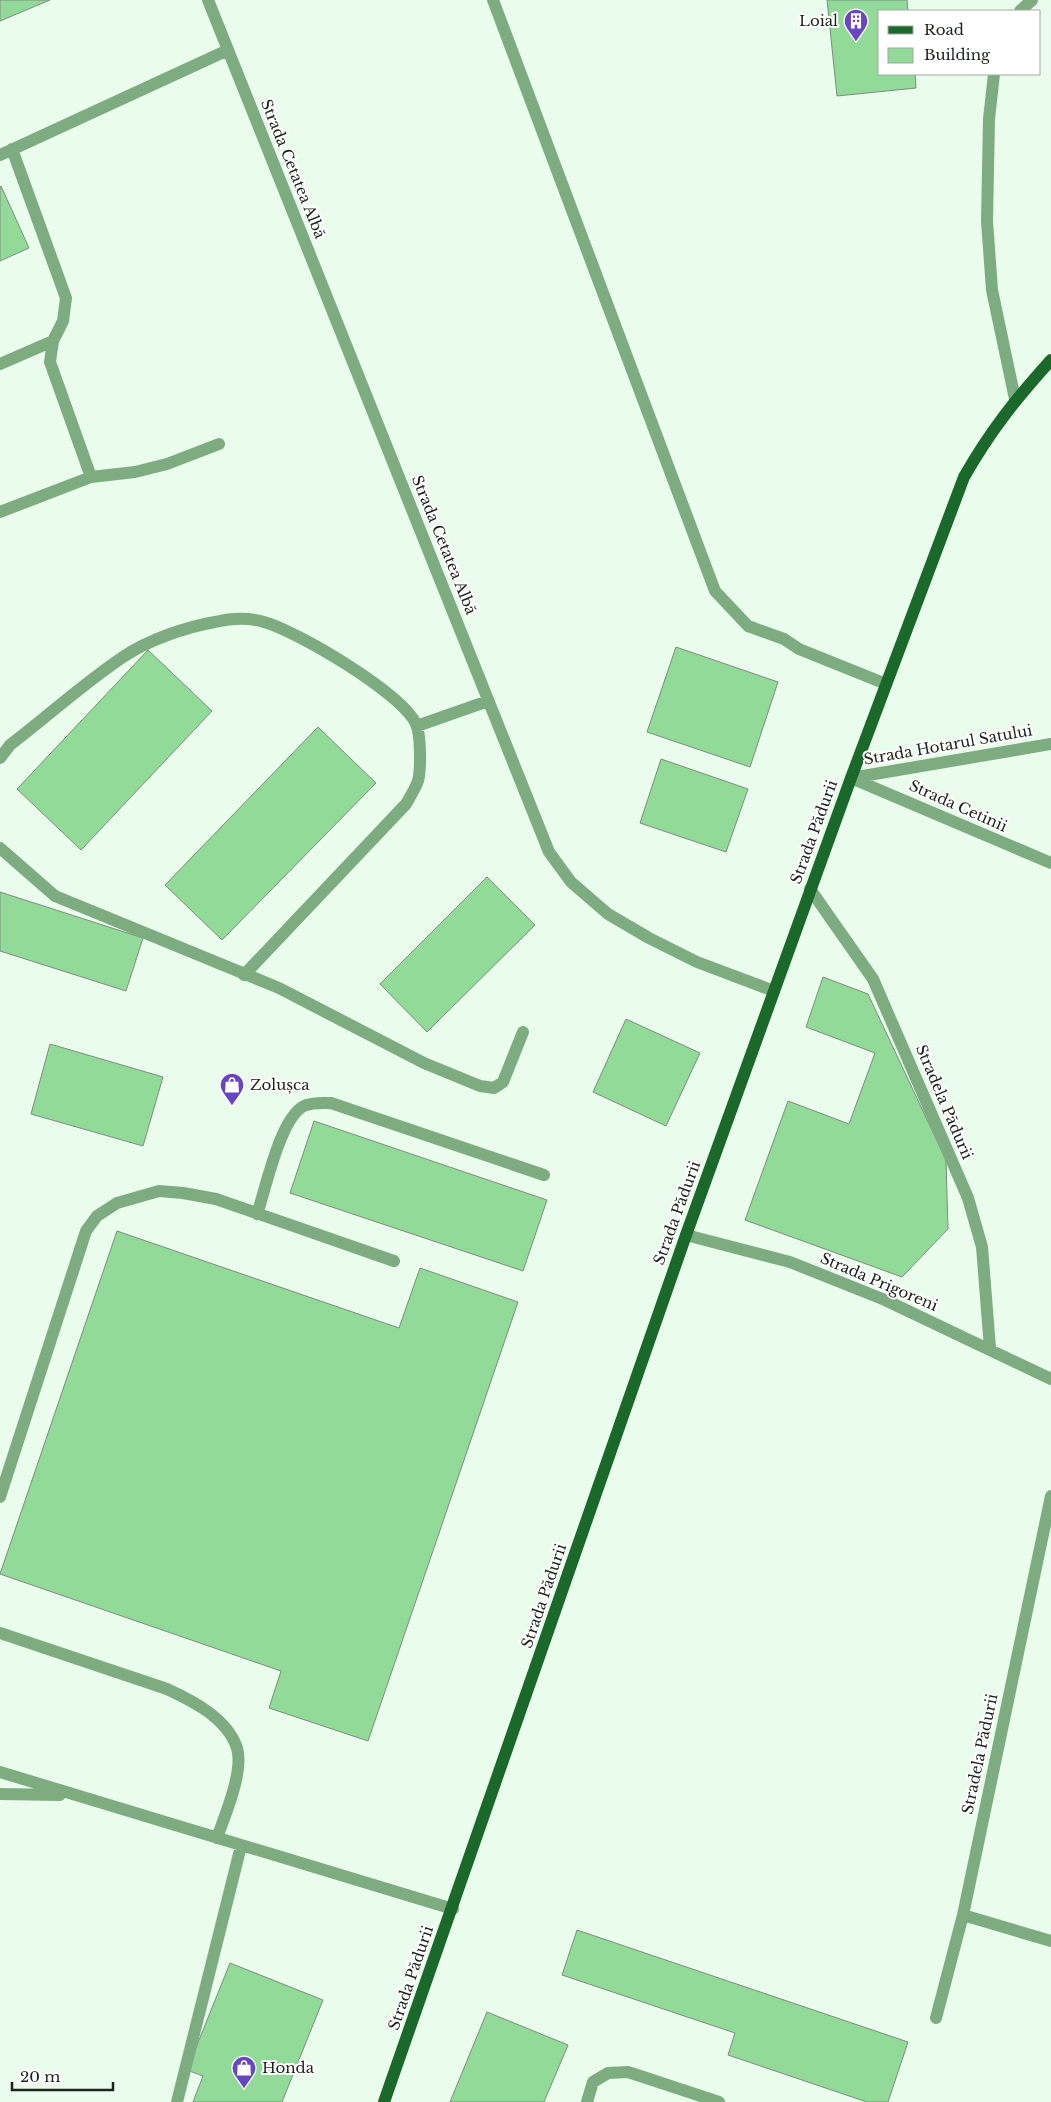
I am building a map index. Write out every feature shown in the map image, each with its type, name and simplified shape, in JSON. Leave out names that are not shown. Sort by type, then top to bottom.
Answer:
[{"type":"main road","name":"Strada Pădurii","points":[[384,2102],[453,1909],[686,1235],[810,889],[964,477],[987,436],[1015,399],[1051,360]]},
{"type":"street","name":"Strada Cetatea Albă","points":[[208,0],[549,852],[571,882],[608,914],[649,938],[697,962],[774,991]]},
{"type":"street","points":[[493,0],[715,591],[748,626],[784,639],[799,649],[886,684]]},
{"type":"street","points":[[1021,10],[1032,0]]},
{"type":"street","points":[[0,155],[228,50]]},
{"type":"street","points":[[994,75],[989,119],[988,230],[992,290],[1015,399]]},
{"type":"street","points":[[12,149],[66,298],[63,321],[53,341],[50,362],[91,477]]},
{"type":"street","points":[[0,364],[53,341]]},
{"type":"street","points":[[0,512],[91,477],[135,472],[167,464],[218,444]]},
{"type":"street","points":[[0,758],[10,745],[124,656],[175,632],[241,618],[265,622],[306,640],[362,675],[396,700],[410,714],[417,726],[420,758],[418,779],[406,804],[244,975]]},
{"type":"street","points":[[417,726],[488,701]]},
{"type":"street","name":"Strada Hotarul Satului","points":[[851,778],[1051,744]]},
{"type":"street","name":"Strada Cetinii","points":[[851,778],[1051,863]]},
{"type":"street","points":[[0,848],[55,896],[323,1009],[424,1064],[487,1088],[499,1086],[503,1082],[523,1032]]},
{"type":"street","name":"Stradela Pădurii","points":[[810,889],[874,979],[968,1198],[982,1247],[990,1348]]},
{"type":"street","points":[[257,1214],[291,1118],[304,1106],[317,1102],[331,1103],[544,1175]]},
{"type":"street","points":[[0,1497],[86,1231],[96,1216],[117,1203],[159,1191],[216,1199],[394,1261]]},
{"type":"street","name":"Strada Prigoreni","points":[[686,1235],[790,1262],[884,1300],[990,1348],[1051,1379]]},
{"type":"street","name":"Stradela Pădurii","points":[[936,2018],[963,1915],[1051,1496]]},
{"type":"street","points":[[0,1633],[167,1689],[193,1701],[214,1718],[229,1734],[237,1749],[238,1764],[235,1781],[217,1838]]},
{"type":"street","points":[[0,1772],[74,1796],[453,1909]]},
{"type":"street","points":[[0,1794],[74,1796]]},
{"type":"street","points":[[177,2102],[241,1846]]},
{"type":"street","points":[[963,1915],[1051,1942]]},
{"type":"street","points":[[587,2102],[593,2082],[608,2073],[628,2072],[719,2102]]},
{"type":"building","points":[[0,0],[50,0],[0,21]]},
{"type":"building","name":"Loial","points":[[827,0],[907,0],[908,10],[878,10],[878,75],[915,75],[916,88],[837,96]]},
{"type":"building","points":[[0,187],[29,248],[0,261]]},
{"type":"building","points":[[676,647],[778,682],[750,767],[647,732]]},
{"type":"building","points":[[148,650],[212,711],[81,850],[17,789]]},
{"type":"building","points":[[318,727],[376,783],[222,940],[165,885]]},
{"type":"building","points":[[661,759],[748,789],[726,852],[640,823]]},
{"type":"building","points":[[487,877],[535,925],[427,1032],[380,984]]},
{"type":"building","points":[[0,892],[143,938],[126,991],[0,951]]},
{"type":"building","points":[[823,977],[868,994],[946,1160],[948,1229],[902,1277],[745,1220],[788,1101],[849,1124],[875,1053],[806,1027]]},
{"type":"building","points":[[626,1019],[700,1053],[666,1126],[593,1092]]},
{"type":"building","points":[[50,1044],[163,1077],[143,1146],[31,1114]]},
{"type":"building","points":[[314,1121],[547,1200],[523,1271],[290,1193]]},
{"type":"building","points":[[117,1231],[399,1328],[420,1268],[518,1302],[368,1741],[269,1708],[281,1671],[0,1574]]},
{"type":"building","points":[[577,1930],[908,2042],[888,2102],[867,2102],[728,2055],[735,2033],[562,1975]]},
{"type":"building","points":[[230,1963],[323,2000],[282,2102],[193,2102],[203,2076],[187,2070]]},
{"type":"building","points":[[487,2012],[568,2045],[544,2102],[450,2102]]},
{"type":"place","name":"Loial","points":[[856,42]]},
{"type":"place","name":"Zolușca","points":[[232,1106]]},
{"type":"place","name":"Honda","points":[[244,2089]]}]
